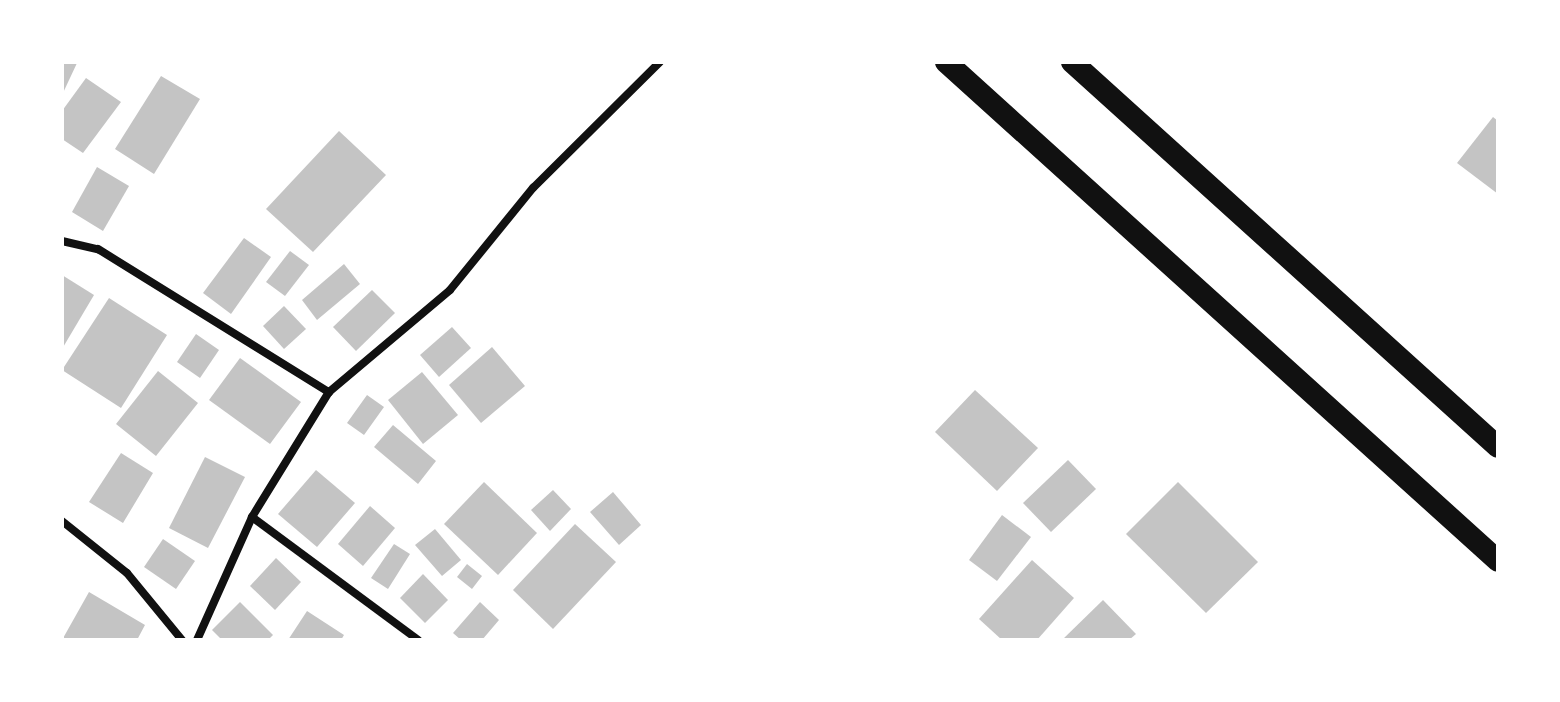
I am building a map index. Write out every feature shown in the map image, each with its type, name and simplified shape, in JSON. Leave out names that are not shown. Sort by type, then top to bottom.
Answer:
[{"type":"highway","points":[[946,62],[1498,561]]},
{"type":"highway","points":[[1072,62],[1498,447]]},
{"type":"street","points":[[197,640],[252,517],[329,392],[450,290],[533,188],[660,62]]},
{"type":"street","points":[[62,241],[98,249],[329,392]]},
{"type":"street","points":[[252,517],[418,640]]},
{"type":"street","points":[[62,521],[127,573],[182,640]]},
{"type":"building","points":[[62,62],[77,63],[62,95]]},
{"type":"building","points":[[161,76],[200,99],[154,174],[115,149]]},
{"type":"building","points":[[86,78],[121,102],[83,153],[62,139],[62,111]]},
{"type":"building","points":[[1493,117],[1498,121],[1498,194],[1457,163]]},
{"type":"building","points":[[339,131],[386,175],[313,252],[266,209]]},
{"type":"building","points":[[97,167],[129,186],[103,231],[72,212]]},
{"type":"building","points":[[244,238],[271,257],[231,314],[203,293]]},
{"type":"building","points":[[290,251],[309,265],[285,296],[266,282]]},
{"type":"building","points":[[344,264],[360,284],[317,320],[302,300]]},
{"type":"building","points":[[62,275],[94,295],[62,349]]},
{"type":"building","points":[[372,290],[395,313],[356,351],[333,327]]},
{"type":"building","points":[[109,298],[167,335],[121,408],[62,370]]},
{"type":"building","points":[[284,306],[306,329],[284,349],[263,326]]},
{"type":"building","points":[[452,327],[471,348],[439,377],[420,355]]},
{"type":"building","points":[[196,334],[219,350],[200,378],[177,362]]},
{"type":"building","points":[[492,347],[525,386],[481,423],[449,385]]},
{"type":"building","points":[[240,358],[301,402],[270,444],[209,400]]},
{"type":"building","points":[[158,371],[198,403],[156,456],[116,424]]},
{"type":"building","points":[[422,372],[458,415],[423,444],[388,400]]},
{"type":"building","points":[[975,390],[1038,448],[997,491],[935,432]]},
{"type":"building","points":[[367,395],[384,407],[364,435],[347,423]]},
{"type":"building","points":[[393,425],[436,461],[418,484],[374,447]]},
{"type":"building","points":[[121,453],[153,473],[123,523],[89,502]]},
{"type":"building","points":[[205,457],[245,477],[208,548],[169,528]]},
{"type":"building","points":[[1068,460],[1096,489],[1051,532],[1023,503]]},
{"type":"building","points":[[316,470],[355,503],[317,547],[278,514]]},
{"type":"building","points":[[484,482],[537,533],[498,575],[444,524]]},
{"type":"building","points":[[1178,482],[1258,562],[1206,613],[1126,534]]},
{"type":"building","points":[[553,490],[571,509],[550,531],[531,510]]},
{"type":"building","points":[[613,492],[641,525],[619,545],[590,512]]},
{"type":"building","points":[[370,506],[395,528],[363,566],[338,544]]},
{"type":"building","points":[[1002,515],[1031,537],[997,581],[969,560]]},
{"type":"building","points":[[575,524],[616,562],[553,629],[513,590]]},
{"type":"building","points":[[435,529],[461,560],[442,576],[415,545]]},
{"type":"building","points":[[163,539],[195,561],[176,589],[144,567]]},
{"type":"building","points":[[394,544],[410,554],[388,589],[371,578]]},
{"type":"building","points":[[276,558],[301,582],[275,610],[250,586]]},
{"type":"building","points":[[1032,560],[1074,598],[1037,640],[1002,640],[979,619]]},
{"type":"building","points":[[467,564],[482,576],[472,589],[457,577]]},
{"type":"building","points":[[423,574],[448,600],[425,623],[400,598]]},
{"type":"building","points":[[89,592],[145,625],[137,640],[62,640]]},
{"type":"building","points":[[1103,600],[1136,634],[1129,640],[1062,640]]},
{"type":"building","points":[[240,602],[273,635],[268,640],[222,640],[212,630]]},
{"type":"building","points":[[480,602],[499,620],[482,640],[461,640],[453,633]]},
{"type":"building","points":[[307,611],[344,635],[341,640],[288,640]]}]
